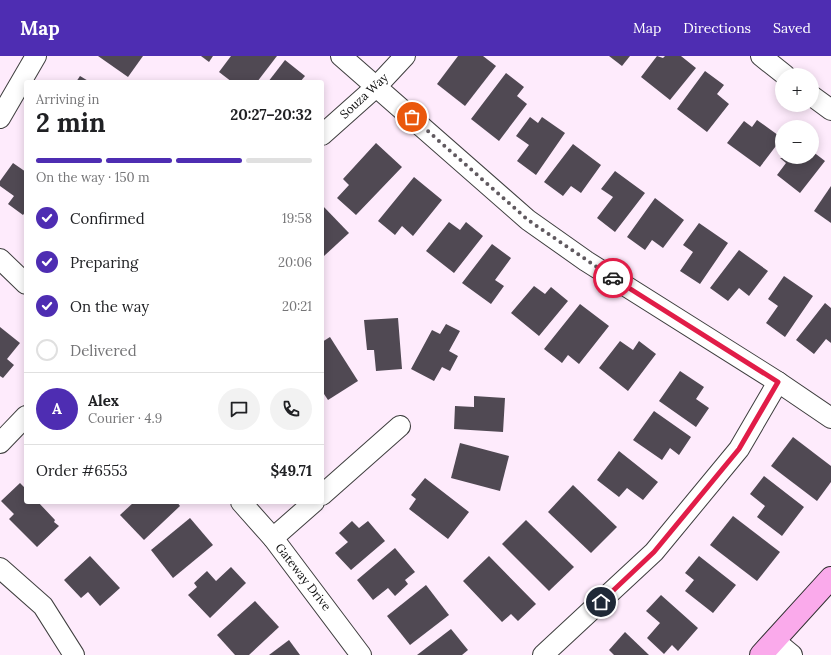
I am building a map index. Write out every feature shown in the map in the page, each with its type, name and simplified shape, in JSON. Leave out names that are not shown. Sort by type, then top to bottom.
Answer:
[{"type":"street","points":[[0,118],[36,56]]},
{"type":"street","points":[[341,56],[528,220],[586,261],[778,382],[831,418]]},
{"type":"street","name":"Souza Way","points":[[324,133],[377,86],[405,56]]},
{"type":"street","points":[[761,56],[776,68]]},
{"type":"street","points":[[819,101],[831,110]]},
{"type":"street","points":[[0,259],[24,282]]},
{"type":"street","points":[[543,655],[654,552],[739,449],[778,382]]},
{"type":"street","points":[[0,443],[24,418]]},
{"type":"street","points":[[324,493],[400,426]]},
{"type":"street","name":"Gateway Drive","points":[[243,504],[273,538],[361,655]]},
{"type":"street","points":[[273,538],[312,504]]},
{"type":"street","points":[[0,568],[43,606],[74,655]]},
{"type":"street","points":[[792,655],[768,648],[831,578]]},
{"type":"building","points":[[98,56],[143,56],[128,77]]},
{"type":"building","points":[[201,56],[213,56],[209,62]]},
{"type":"building","points":[[231,56],[277,56],[259,80],[229,80],[219,72]]},
{"type":"building","points":[[458,56],[483,56],[496,66],[465,106],[437,84]]},
{"type":"building","points":[[609,56],[630,56],[622,66]]},
{"type":"building","points":[[657,56],[663,58],[665,56],[681,56],[696,68],[670,100],[641,77]]},
{"type":"building","points":[[285,60],[305,76],[302,80],[270,80]]},
{"type":"building","points":[[705,71],[724,85],[717,94],[729,104],[707,132],[677,109]]},
{"type":"building","points":[[506,73],[524,87],[517,96],[527,104],[499,141],[471,119]]},
{"type":"building","points":[[80,76],[87,80],[77,80]]},
{"type":"building","points":[[530,117],[538,123],[542,117],[565,133],[536,175],[517,161],[529,145],[516,136]]},
{"type":"building","points":[[757,120],[775,133],[775,147],[760,167],[727,143],[744,121],[752,127]]},
{"type":"building","points":[[376,143],[402,167],[356,215],[337,198],[349,185],[343,179]]},
{"type":"building","points":[[573,144],[601,165],[581,193],[571,186],[563,196],[544,182]]},
{"type":"building","points":[[819,156],[825,161],[800,193],[777,175],[785,164],[819,164]]},
{"type":"building","points":[[13,163],[24,171],[23,215],[8,204],[14,196],[0,186],[0,181]]},
{"type":"building","points":[[615,171],[645,193],[615,232],[597,218],[613,197],[601,189]]},
{"type":"building","points":[[414,177],[442,200],[413,236],[402,226],[395,235],[378,221]]},
{"type":"building","points":[[831,186],[831,223],[814,211]]},
{"type":"building","points":[[655,198],[684,220],[663,248],[652,240],[645,250],[627,237]]},
{"type":"building","points":[[324,207],[349,233],[324,256]]},
{"type":"building","points":[[449,222],[460,230],[466,222],[483,236],[454,273],[426,251]]},
{"type":"building","points":[[699,223],[728,243],[700,284],[680,271],[693,252],[683,245]]},
{"type":"building","points":[[492,244],[511,258],[495,280],[504,286],[491,304],[462,283]]},
{"type":"building","points":[[739,250],[768,271],[749,296],[739,288],[728,301],[710,288]]},
{"type":"building","points":[[784,276],[813,296],[785,337],[766,323],[778,306],[768,299]]},
{"type":"building","points":[[534,286],[545,294],[551,287],[568,301],[539,336],[511,313]]},
{"type":"building","points":[[825,303],[831,308],[831,343],[826,339],[814,354],[796,340]]},
{"type":"building","points":[[580,304],[609,326],[579,364],[568,355],[562,363],[544,349]]},
{"type":"building","points":[[398,318],[402,369],[376,371],[374,350],[367,350],[364,320]]},
{"type":"building","points":[[446,324],[460,331],[449,351],[458,356],[450,371],[442,367],[434,381],[411,369],[432,330],[440,334]]},
{"type":"building","points":[[0,327],[20,343],[7,359],[14,365],[3,378],[0,376]]},
{"type":"building","points":[[330,337],[358,381],[328,400],[324,394],[324,341]]},
{"type":"building","points":[[620,341],[633,350],[639,341],[656,354],[628,391],[599,368]]},
{"type":"building","points":[[680,371],[704,387],[696,399],[709,408],[696,427],[659,401]]},
{"type":"building","points":[[474,396],[505,398],[503,432],[454,429],[455,406],[474,407]]},
{"type":"building","points":[[654,411],[691,437],[679,455],[670,448],[662,460],[633,440]]},
{"type":"building","points":[[793,437],[831,466],[831,482],[817,501],[771,466]]},
{"type":"building","points":[[460,443],[509,456],[500,491],[451,478]]},
{"type":"building","points":[[619,451],[658,482],[643,500],[627,488],[619,497],[597,480]]},
{"type":"building","points":[[764,476],[804,507],[782,536],[757,517],[765,506],[750,494]]},
{"type":"building","points":[[425,478],[469,512],[448,539],[409,509],[416,499],[411,495]]},
{"type":"building","points":[[20,483],[24,487],[24,504],[40,504],[59,526],[37,547],[9,519],[14,514],[1,501]]},
{"type":"building","points":[[573,485],[617,527],[591,553],[548,512]]},
{"type":"building","points":[[132,504],[178,504],[180,506],[144,540],[120,515]]},
{"type":"building","points":[[733,516],[780,552],[757,581],[710,545]]},
{"type":"building","points":[[190,518],[213,545],[173,578],[151,550]]},
{"type":"building","points":[[526,520],[574,567],[549,591],[502,544]]},
{"type":"building","points":[[352,521],[359,528],[368,521],[385,541],[351,570],[335,553],[348,542],[339,533]]},
{"type":"building","points":[[395,548],[415,572],[405,580],[408,584],[395,596],[388,588],[373,600],[357,580]]},
{"type":"building","points":[[90,556],[120,588],[100,606],[88,592],[81,598],[64,580]]},
{"type":"building","points":[[489,556],[536,604],[518,621],[511,614],[502,622],[463,581]]},
{"type":"building","points":[[699,556],[736,585],[713,613],[685,591],[694,580],[685,573]]},
{"type":"building","points":[[231,567],[246,583],[210,618],[188,595],[197,587],[194,583],[207,571],[216,581]]},
{"type":"building","points":[[426,585],[449,615],[410,645],[387,616]]},
{"type":"building","points":[[661,595],[698,628],[678,651],[672,645],[664,654],[647,638],[660,623],[646,611]]},
{"type":"building","points":[[255,601],[279,627],[249,655],[235,655],[217,635]]},
{"type":"building","points":[[451,629],[468,650],[462,655],[417,655]]},
{"type":"building","points":[[625,632],[649,655],[614,655],[609,650]]},
{"type":"building","points":[[289,640],[300,655],[269,655]]},
{"type":"way so far","points":[[412,117],[528,220],[613,278]]},
{"type":"route","points":[[601,602],[654,552],[739,449],[778,382],[613,278]]}]
